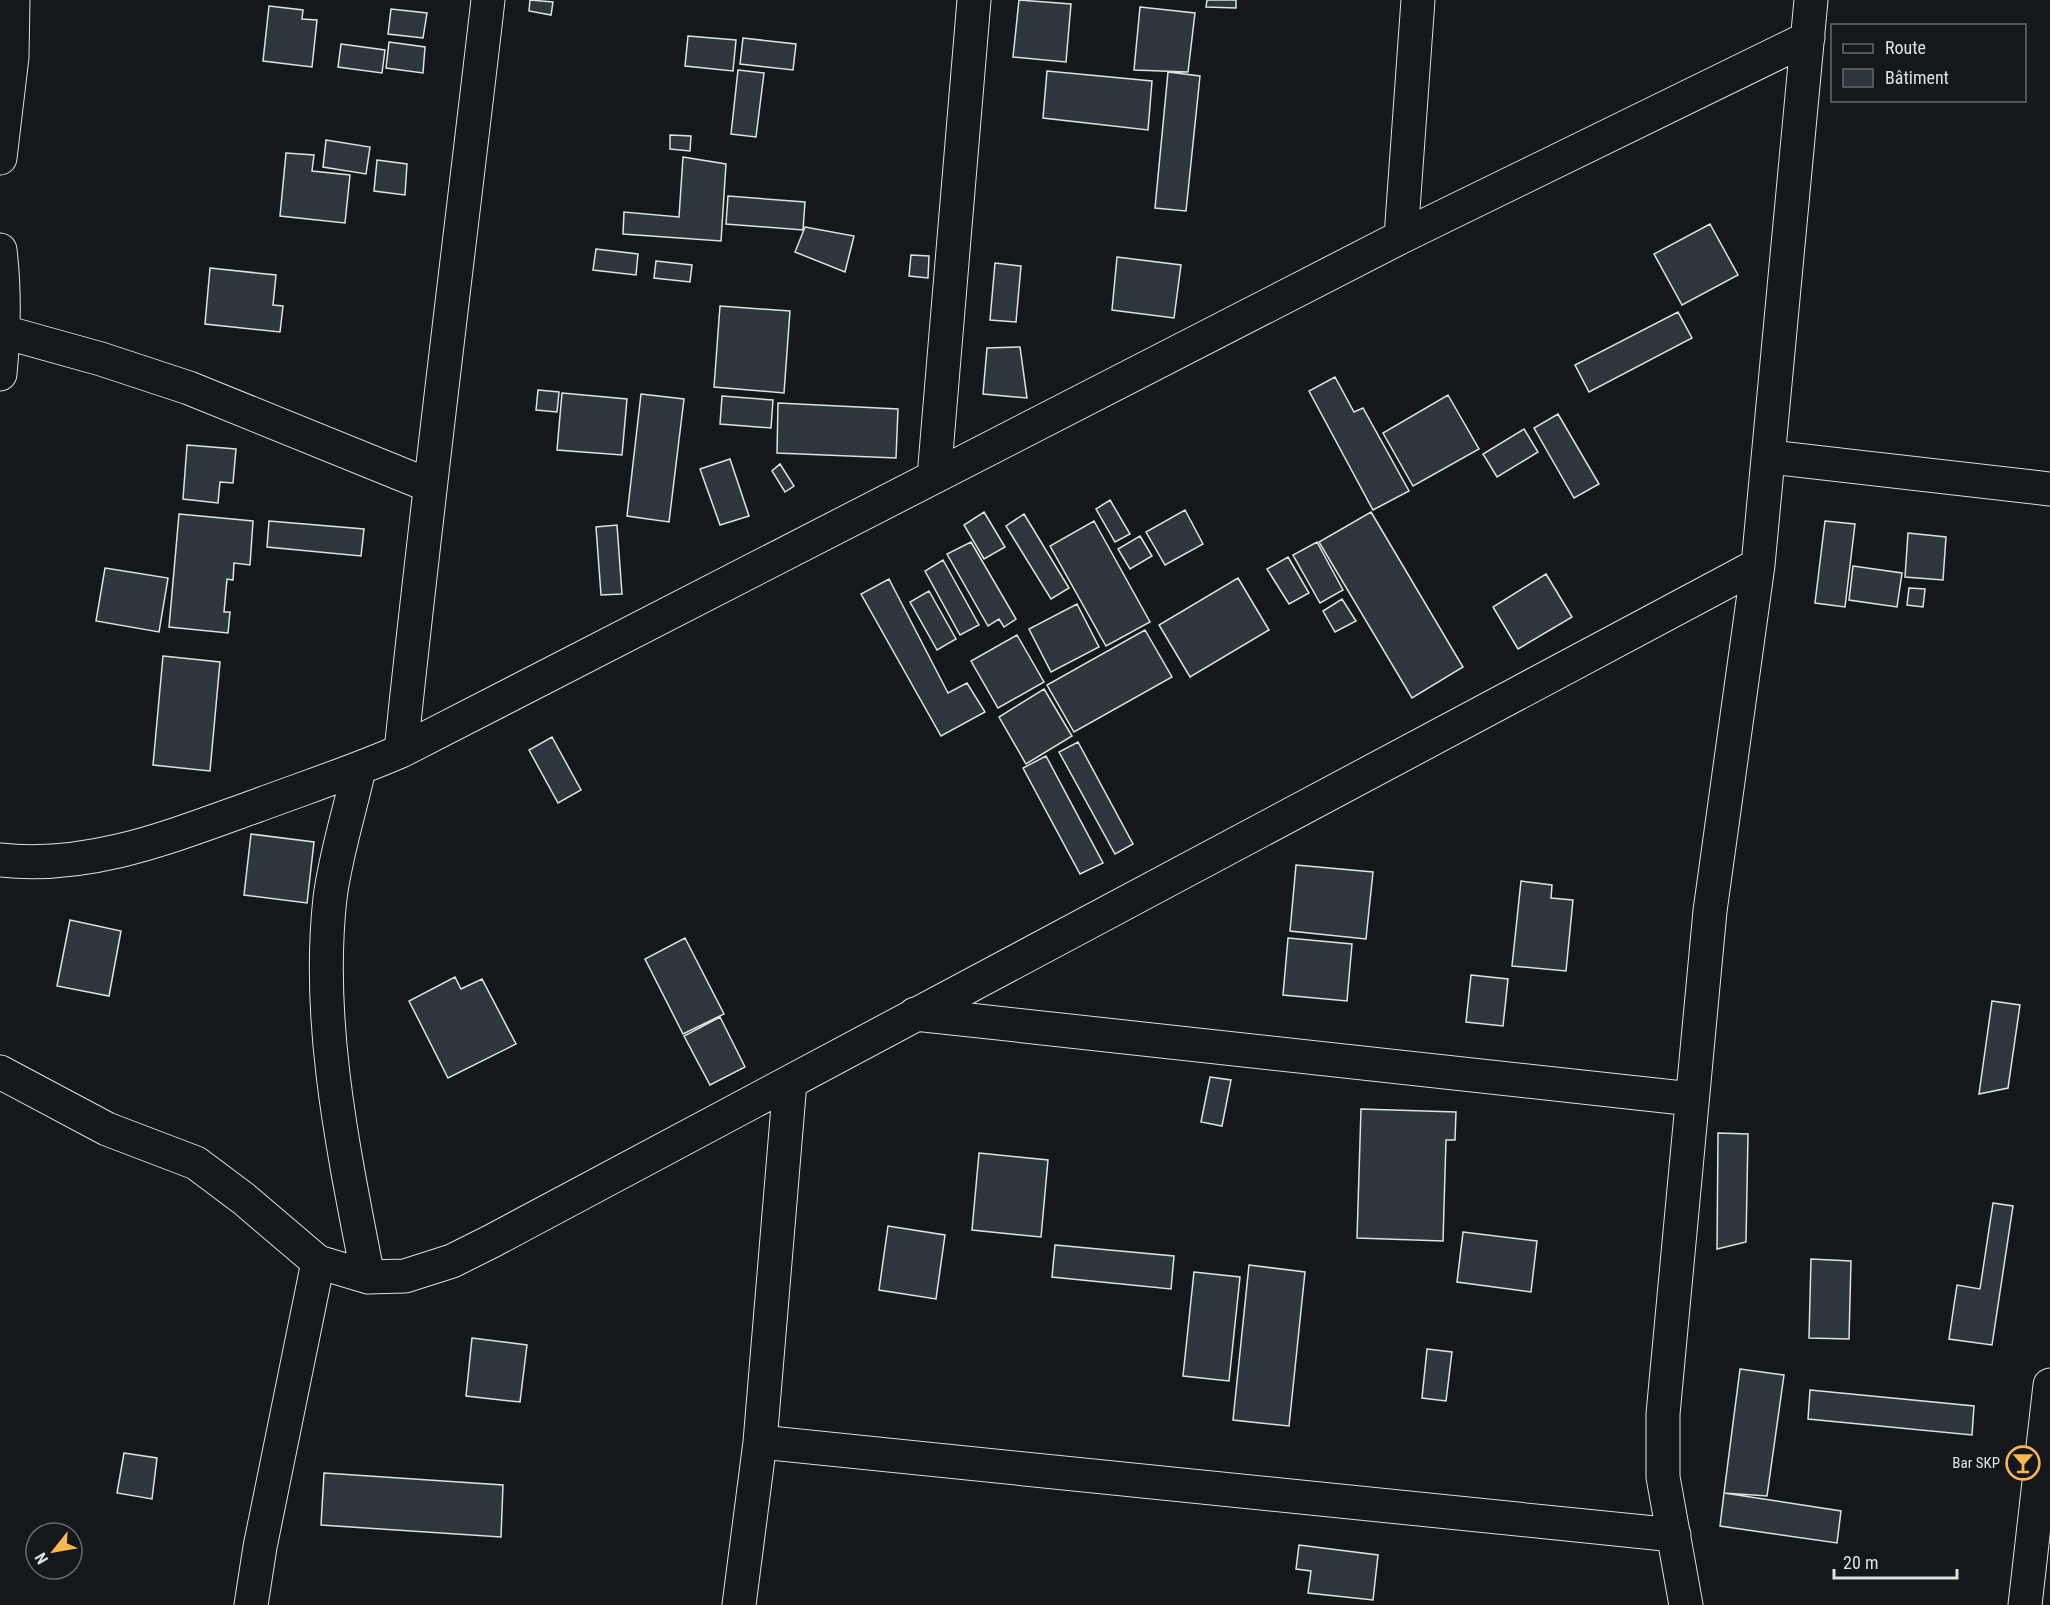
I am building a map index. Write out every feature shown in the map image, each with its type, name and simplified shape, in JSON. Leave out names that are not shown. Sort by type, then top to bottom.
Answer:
[{"type":"street","points":[[0,158],[12,57],[13,0]]},
{"type":"street","points":[[400,751],[428,485],[451,319],[488,0]]},
{"type":"street","points":[[934,477],[974,0]]},
{"type":"street","points":[[1401,237],[1418,0]]},
{"type":"street","points":[[1686,1605],[1663,1476],[1664,1414],[1710,911],[1758,564],[1770,457],[1811,0]]},
{"type":"street","points":[[0,860],[26,862],[88,858],[128,850],[359,769],[400,751],[1401,237],[1808,38]]},
{"type":"street","points":[[0,250],[4,332],[0,374]]},
{"type":"street","points":[[4,332],[101,359],[189,388],[428,485]]},
{"type":"street","points":[[1770,457],[2050,489]]},
{"type":"street","points":[[0,1072],[107,1129],[196,1163],[244,1199],[318,1262],[368,1277],[405,1276],[452,1262],[1758,564]]},
{"type":"street","points":[[359,769],[330,896],[327,959],[332,1077],[368,1277]]},
{"type":"street","points":[[915,1014],[1692,1099]]},
{"type":"street","points":[[739,1605],[760,1442],[790,1083]]},
{"type":"street","points":[[251,1605],[260,1547],[318,1262]]},
{"type":"street","points":[[2025,1605],[2050,1385]]},
{"type":"street","points":[[760,1442],[1674,1535]]},
{"type":"building","points":[[530,0],[553,2],[551,15],[529,11]]},
{"type":"building","points":[[1019,0],[1071,4],[1066,62],[1013,57]]},
{"type":"building","points":[[1207,0],[1236,0],[1236,8],[1206,7]]},
{"type":"building","points":[[269,6],[303,10],[302,19],[317,20],[312,67],[263,61]]},
{"type":"building","points":[[1140,7],[1195,13],[1188,72],[1134,70]]},
{"type":"building","points":[[391,9],[427,13],[423,38],[388,34]]},
{"type":"building","points":[[688,36],[736,40],[733,71],[685,66]]},
{"type":"building","points":[[743,38],[796,44],[793,70],[740,64]]},
{"type":"building","points":[[389,42],[425,47],[423,73],[386,68]]},
{"type":"building","points":[[341,44],[385,50],[382,73],[338,67]]},
{"type":"building","points":[[738,70],[764,73],[756,137],[731,134]]},
{"type":"building","points":[[1047,71],[1152,81],[1148,130],[1043,118]]},
{"type":"building","points":[[1168,72],[1200,76],[1186,211],[1155,208]]},
{"type":"building","points":[[670,135],[691,136],[690,151],[670,149]]},
{"type":"building","points":[[326,140],[370,147],[366,174],[323,167]]},
{"type":"building","points":[[286,153],[314,155],[312,171],[350,175],[345,223],[280,216]]},
{"type":"building","points":[[683,157],[726,164],[721,241],[623,234],[624,212],[679,217]]},
{"type":"building","points":[[377,160],[407,164],[405,195],[374,191]]},
{"type":"building","points":[[728,196],[805,202],[803,230],[726,224]]},
{"type":"building","points":[[1710,224],[1738,275],[1682,305],[1654,254]]},
{"type":"building","points":[[805,227],[854,236],[845,272],[795,252]]},
{"type":"building","points":[[596,249],[638,254],[636,275],[593,270]]},
{"type":"building","points":[[911,255],[929,256],[928,278],[909,276]]},
{"type":"building","points":[[1117,257],[1181,265],[1174,318],[1112,310]]},
{"type":"building","points":[[656,261],[692,265],[690,282],[654,278]]},
{"type":"building","points":[[995,263],[1021,266],[1016,322],[990,320]]},
{"type":"building","points":[[210,268],[276,275],[273,305],[283,306],[280,332],[205,324]]},
{"type":"building","points":[[720,306],[790,311],[784,393],[714,387]]},
{"type":"building","points":[[1678,312],[1692,338],[1589,392],[1575,365]]},
{"type":"building","points":[[1020,347],[1027,398],[983,394],[987,348]]},
{"type":"building","points":[[1335,377],[1354,412],[1363,408],[1409,491],[1373,510],[1309,391]]},
{"type":"building","points":[[538,390],[559,392],[557,412],[536,410]]},
{"type":"building","points":[[562,393],[627,399],[622,455],[557,450]]},
{"type":"building","points":[[641,394],[684,399],[669,522],[627,516]]},
{"type":"building","points":[[1448,395],[1479,449],[1413,486],[1383,433]]},
{"type":"building","points":[[722,396],[773,400],[771,428],[720,424]]},
{"type":"building","points":[[778,403],[898,409],[896,458],[777,453]]},
{"type":"building","points":[[1558,414],[1599,484],[1574,498],[1534,428]]},
{"type":"building","points":[[1524,429],[1538,452],[1497,477],[1483,454]]},
{"type":"building","points":[[187,445],[236,449],[233,483],[220,482],[218,503],[183,499]]},
{"type":"building","points":[[730,459],[749,516],[720,525],[700,469]]},
{"type":"building","points":[[780,464],[794,486],[785,492],[772,471]]},
{"type":"building","points":[[1110,500],[1130,534],[1115,542],[1096,509]]},
{"type":"building","points":[[1185,510],[1203,544],[1165,565],[1146,532]]},
{"type":"building","points":[[984,512],[1005,547],[984,559],[964,525]]},
{"type":"building","points":[[1371,512],[1463,667],[1412,698],[1319,542]]},
{"type":"building","points":[[179,514],[253,521],[250,565],[234,563],[233,580],[227,579],[224,612],[230,612],[228,633],[169,627]]},
{"type":"building","points":[[1024,514],[1069,588],[1051,599],[1006,526]]},
{"type":"building","points":[[269,521],[364,529],[361,556],[267,547]]},
{"type":"building","points":[[1094,521],[1150,622],[1106,646],[1050,546]]},
{"type":"building","points":[[1825,521],[1855,524],[1845,607],[1815,603]]},
{"type":"building","points":[[617,525],[622,594],[601,595],[596,527]]},
{"type":"building","points":[[1908,533],[1946,537],[1943,580],[1905,577]]},
{"type":"building","points":[[1140,536],[1152,556],[1130,569],[1118,549]]},
{"type":"building","points":[[971,542],[1016,619],[1004,627],[999,619],[988,626],[947,554]]},
{"type":"building","points":[[1317,542],[1343,590],[1320,603],[1293,555]]},
{"type":"building","points":[[1288,557],[1309,593],[1289,604],[1267,569]]},
{"type":"building","points":[[943,560],[979,625],[960,635],[925,571]]},
{"type":"building","points":[[1853,566],[1902,573],[1897,607],[1849,600]]},
{"type":"building","points":[[105,568],[168,578],[159,632],[96,621]]},
{"type":"building","points":[[1546,574],[1572,617],[1518,649],[1493,607]]},
{"type":"building","points":[[1238,578],[1269,630],[1190,677],[1159,625]]},
{"type":"building","points":[[889,579],[948,693],[967,683],[985,712],[941,736],[861,594]]},
{"type":"building","points":[[1909,588],[1925,589],[1923,607],[1907,605]]},
{"type":"building","points":[[929,591],[956,639],[937,650],[910,602]]},
{"type":"building","points":[[1342,599],[1356,621],[1335,632],[1323,611]]},
{"type":"building","points":[[1077,604],[1099,647],[1051,672],[1029,629]]},
{"type":"building","points":[[1145,630],[1172,677],[1074,732],[1047,685]]},
{"type":"building","points":[[1017,635],[1044,682],[998,708],[971,661]]},
{"type":"building","points":[[163,656],[220,662],[210,771],[153,765]]},
{"type":"building","points":[[1044,689],[1072,736],[1026,764],[999,717]]},
{"type":"building","points":[[552,737],[581,790],[558,803],[529,750]]},
{"type":"building","points":[[1078,742],[1133,844],[1115,854],[1059,752]]},
{"type":"building","points":[[1046,756],[1103,863],[1080,874],[1023,768]]},
{"type":"building","points":[[251,834],[314,842],[307,903],[244,895]]},
{"type":"building","points":[[1296,865],[1373,872],[1366,939],[1290,931]]},
{"type":"building","points":[[1521,881],[1552,885],[1551,898],[1573,900],[1566,971],[1512,966]]},
{"type":"building","points":[[70,920],[121,931],[109,996],[57,986]]},
{"type":"building","points":[[685,938],[724,1014],[683,1034],[645,959]]},
{"type":"building","points":[[1288,938],[1352,944],[1347,1001],[1283,995]]},
{"type":"building","points":[[1471,975],[1508,979],[1503,1026],[1466,1022]]},
{"type":"building","points":[[455,977],[461,989],[482,979],[516,1044],[448,1078],[409,1001]]},
{"type":"building","points":[[1992,1001],[2020,1005],[2008,1088],[1979,1094]]},
{"type":"building","points":[[720,1017],[745,1067],[710,1085],[684,1036]]},
{"type":"building","points":[[1210,1077],[1231,1080],[1222,1126],[1201,1122]]},
{"type":"building","points":[[1361,1109],[1456,1112],[1455,1140],[1446,1140],[1443,1241],[1357,1238]]},
{"type":"building","points":[[1718,1133],[1748,1134],[1746,1242],[1717,1249]]},
{"type":"building","points":[[979,1153],[1048,1160],[1041,1237],[972,1230]]},
{"type":"building","points":[[1993,1203],[2013,1206],[1992,1345],[1949,1339],[1957,1285],[1980,1289]]},
{"type":"building","points":[[888,1226],[945,1235],[936,1299],[879,1290]]},
{"type":"building","points":[[1463,1232],[1537,1241],[1531,1292],[1457,1282]]},
{"type":"building","points":[[1055,1245],[1174,1256],[1171,1289],[1052,1277]]},
{"type":"building","points":[[1811,1259],[1851,1261],[1849,1339],[1809,1338]]},
{"type":"building","points":[[1249,1265],[1305,1272],[1289,1426],[1233,1420]]},
{"type":"building","points":[[1194,1272],[1240,1277],[1229,1381],[1183,1376]]},
{"type":"building","points":[[472,1338],[527,1345],[520,1402],[466,1396]]},
{"type":"building","points":[[1427,1349],[1452,1352],[1446,1401],[1422,1398]]},
{"type":"building","points":[[1740,1369],[1784,1375],[1767,1496],[1724,1493]]},
{"type":"building","points":[[1810,1390],[1974,1406],[1972,1435],[1808,1419]]},
{"type":"building","points":[[124,1453],[157,1458],[152,1499],[117,1493]]},
{"type":"building","points":[[324,1473],[503,1485],[501,1537],[321,1525]]},
{"type":"building","points":[[1724,1493],[1841,1511],[1837,1543],[1720,1526]]},
{"type":"building","points":[[1299,1545],[1378,1555],[1373,1600],[1308,1593],[1311,1571],[1296,1569]]},
{"type":"place","name":"Bar SKP","points":[[2023,1463]]}]
